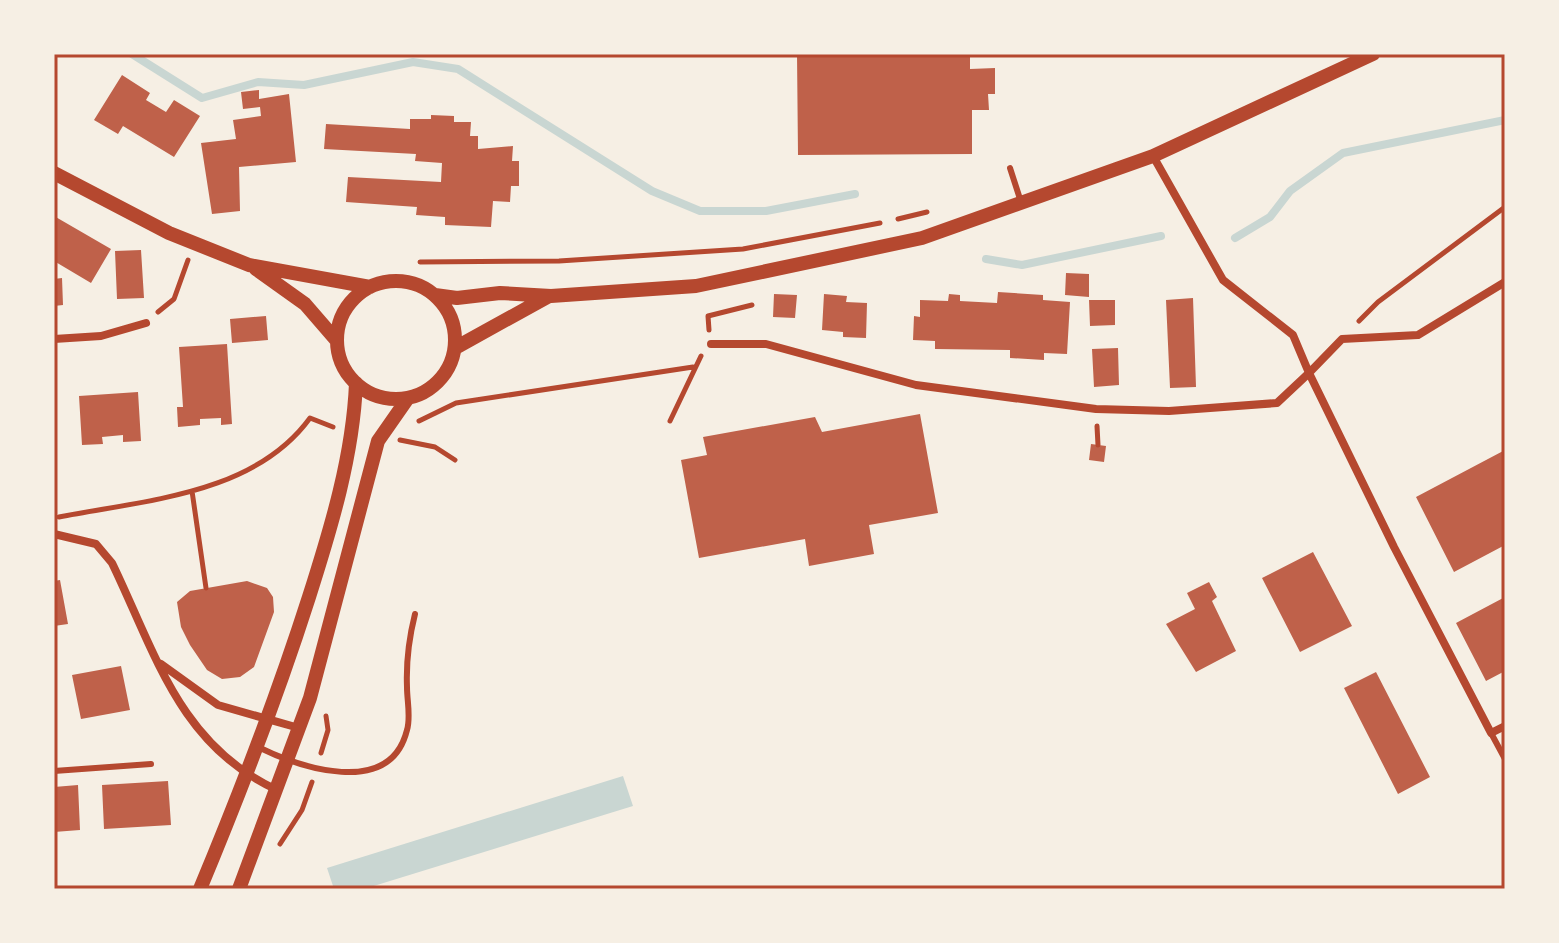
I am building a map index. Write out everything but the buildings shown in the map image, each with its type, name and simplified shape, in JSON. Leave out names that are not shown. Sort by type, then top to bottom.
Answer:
[{"type":"street","points":[[435,295],[449,313],[455,348],[443,377],[431,388],[408,398],[382,398],[356,383],[343,367],[337,341],[341,318],[350,303],[370,287],[393,281],[410,282],[435,295],[457,298],[500,293],[551,296],[696,286],[922,238],[1153,156],[1373,54]]},
{"type":"street","points":[[1153,156],[1223,280],[1293,335],[1394,547],[1491,733],[1505,726]]},
{"type":"street","points":[[54,173],[191,243],[249,265],[370,287]]},
{"type":"street","points":[[249,265],[305,304],[337,341]]},
{"type":"street","points":[[711,344],[766,344],[916,385],[1096,409],[1169,411],[1277,403],[1342,339],[1418,335],[1505,282]]},
{"type":"street","points":[[455,348],[551,296]]},
{"type":"street","points":[[54,339],[101,336],[146,323]]},
{"type":"street","points":[[200,889],[268,721],[339,491],[351,433],[356,383]]},
{"type":"street","points":[[239,889],[318,671],[378,441],[408,398]]},
{"type":"street","points":[[54,534],[96,544],[112,563],[191,723],[229,763],[275,789]]},
{"type":"street","points":[[160,664],[218,705],[299,728]]},
{"type":"lane","points":[[1010,168],[1021,205]]},
{"type":"lane","points":[[258,747],[316,769],[363,772],[379,765],[401,744],[407,730],[407,661],[415,614]]},
{"type":"lane","points":[[1491,733],[1505,759]]},
{"type":"lane","points":[[54,771],[151,764]]},
{"type":"path","points":[[1342,339],[1378,302],[1505,207]]},
{"type":"path","points":[[420,262],[535,262],[743,249],[941,208]]},
{"type":"path","points":[[146,323],[174,299],[191,243]]},
{"type":"path","points":[[413,425],[456,403],[693,367],[670,421]]},
{"type":"path","points":[[54,518],[192,491],[246,471],[289,444],[310,418],[342,430]]},
{"type":"path","points":[[396,447],[402,437],[435,447],[455,460]]},
{"type":"path","points":[[192,491],[206,588]]},
{"type":"path","points":[[277,852],[302,810],[316,769],[328,730],[327,701]]},
{"type":"shaded area","points":[[623,776],[633,806],[364,889],[334,889],[327,868]]},
{"type":"waterway","points":[[132,54],[202,98],[258,82],[304,85],[413,62],[458,69],[652,191],[700,211],[766,211],[855,194]]},
{"type":"waterway","points":[[1235,238],[1270,217],[1290,191],[1343,153],[1505,120]]},
{"type":"waterway","points":[[986,259],[1022,265],[1161,236]]}]
